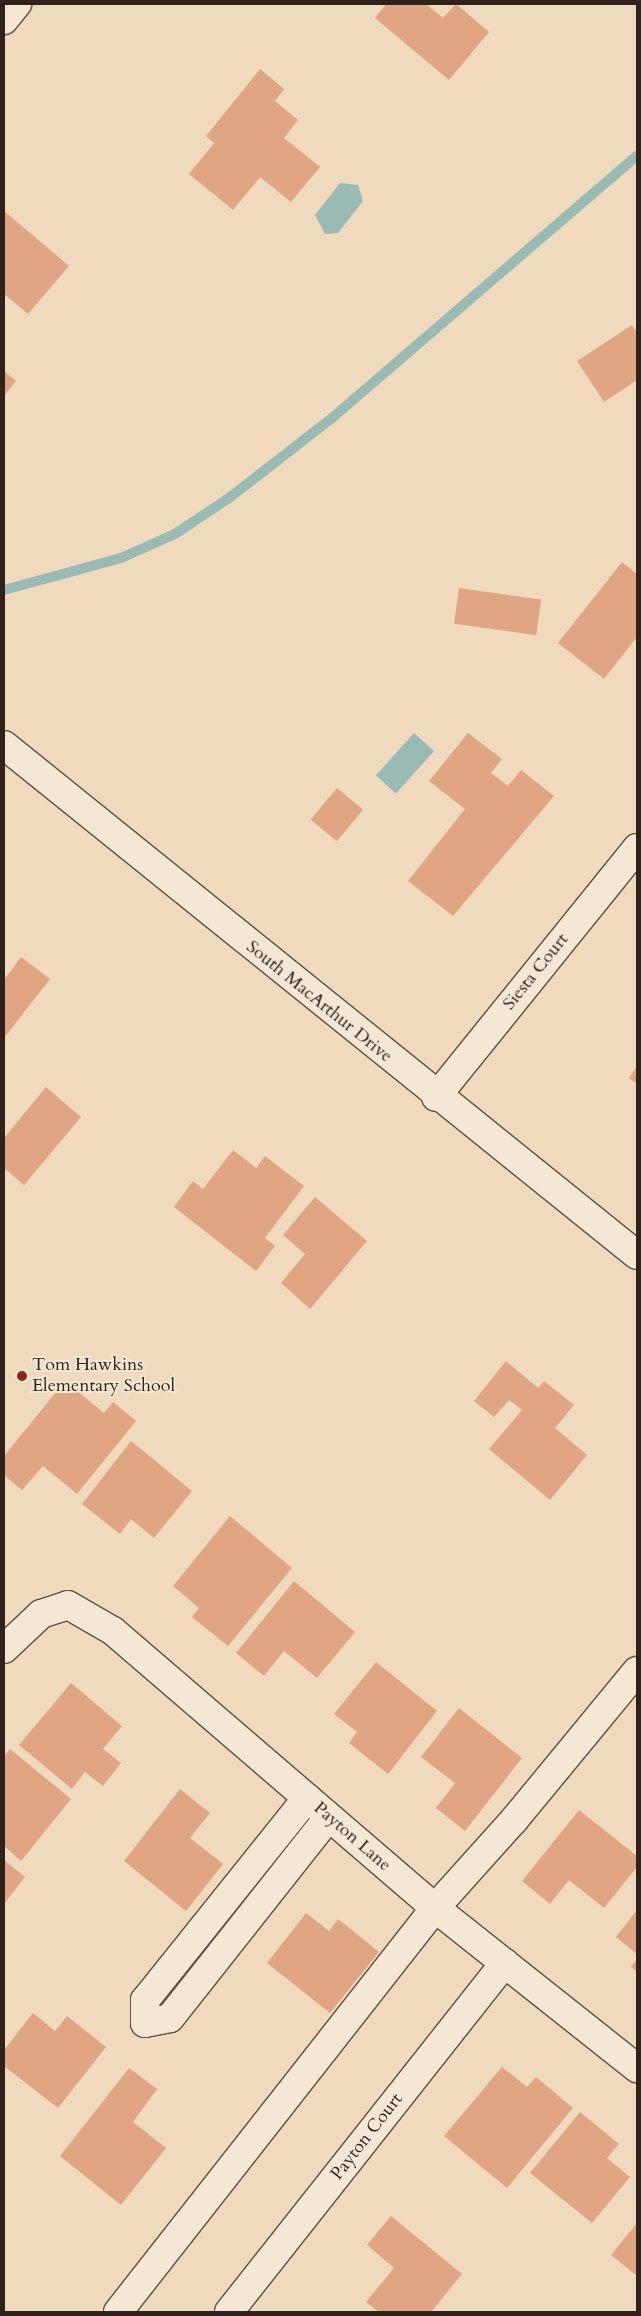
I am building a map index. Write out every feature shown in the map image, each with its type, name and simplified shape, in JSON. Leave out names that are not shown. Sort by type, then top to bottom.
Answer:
[{"type":"street","points":[[4,20],[17,4]]},
{"type":"street","name":"South MacArthur Drive","points":[[4,745],[436,1097],[637,1256]]},
{"type":"street","name":"Siesta Court","points":[[436,1097],[637,848]]},
{"type":"street","name":"Payton Lane","points":[[14,1622],[68,1605],[113,1631],[435,1908],[637,2068]]},
{"type":"street","points":[[4,1649],[14,1622]]},
{"type":"street","points":[[118,2312],[435,1908],[514,1820],[637,1671]]},
{"type":"street","points":[[307,1798],[145,2000],[145,2023],[170,2018],[330,1817]]},
{"type":"street","name":"Payton Court","points":[[229,2312],[505,1963]]},
{"type":"water","points":[[340,183],[358,185],[363,201],[338,233],[325,234],[315,215]]},
{"type":"water","points":[[414,733],[434,751],[396,793],[376,775]]},
{"type":"building","points":[[386,4],[426,4],[443,18],[456,4],[489,32],[449,80],[375,18]]},
{"type":"building","points":[[260,69],[284,89],[275,101],[298,120],[284,138],[320,167],[291,202],[260,177],[233,210],[189,174],[214,143],[206,136]]},
{"type":"building","points":[[4,211],[69,266],[28,314],[4,294]]},
{"type":"building","points":[[632,325],[637,333],[637,380],[604,402],[577,361]]},
{"type":"building","points":[[4,371],[16,381],[4,396]]},
{"type":"building","points":[[622,562],[637,574],[637,637],[604,679],[558,643]]},
{"type":"building","points":[[459,588],[541,600],[536,635],[454,624]]},
{"type":"building","points":[[468,733],[502,759],[491,773],[508,786],[521,770],[554,796],[453,916],[408,881],[465,809],[429,781]]},
{"type":"building","points":[[337,788],[363,810],[337,841],[311,819]]},
{"type":"building","points":[[21,957],[50,979],[4,1038],[4,980]]},
{"type":"building","points":[[637,1066],[637,1084],[629,1078]]},
{"type":"building","points":[[46,1087],[81,1117],[24,1185],[4,1168],[4,1138]]},
{"type":"building","points":[[233,1150],[256,1168],[265,1156],[304,1186],[265,1238],[275,1246],[256,1271],[174,1207],[193,1181],[203,1189]]},
{"type":"building","points":[[315,1197],[367,1241],[310,1309],[281,1283],[305,1254],[283,1235]]},
{"type":"building","points":[[506,1361],[538,1388],[544,1381],[574,1405],[555,1428],[587,1455],[550,1500],[489,1449],[522,1410],[509,1400],[494,1417],[474,1401]]},
{"type":"building","points":[[65,1381],[104,1413],[113,1402],[136,1421],[77,1494],[43,1466],[22,1490],[4,1475],[4,1456]]},
{"type":"building","points":[[131,1441],[192,1491],[154,1538],[131,1519],[120,1534],[82,1504]]},
{"type":"building","points":[[230,1516],[292,1568],[228,1646],[192,1617],[199,1608],[173,1586]]},
{"type":"building","points":[[294,1581],[355,1632],[317,1678],[284,1651],[264,1676],[236,1653]]},
{"type":"building","points":[[376,1662],[437,1711],[388,1774],[349,1743],[357,1732],[334,1714]]},
{"type":"building","points":[[71,1683],[122,1726],[103,1749],[121,1763],[103,1786],[85,1772],[72,1789],[19,1745]]},
{"type":"building","points":[[459,1708],[522,1758],[465,1831],[436,1808],[455,1783],[421,1757]]},
{"type":"building","points":[[10,1749],[71,1799],[21,1861],[4,1846],[4,1757]]},
{"type":"building","points":[[180,1789],[210,1813],[190,1838],[223,1864],[186,1911],[124,1861]]},
{"type":"building","points":[[579,1810],[637,1856],[637,1867],[604,1908],[569,1880],[550,1904],[522,1881]]},
{"type":"building","points":[[4,1860],[25,1877],[4,1904]]},
{"type":"building","points":[[637,1910],[637,1954],[616,1937]]},
{"type":"building","points":[[306,1913],[329,1931],[338,1919],[379,1952],[330,2013],[267,1963]]},
{"type":"building","points":[[637,1959],[637,1972],[631,1967]]},
{"type":"building","points":[[33,2013],[55,2031],[67,2016],[106,2047],[58,2108],[4,2066],[4,2050]]},
{"type":"building","points":[[502,2067],[527,2087],[536,2077],[573,2108],[507,2188],[444,2136]]},
{"type":"building","points":[[129,2068],[157,2089],[133,2122],[166,2148],[121,2205],[60,2156]]},
{"type":"building","points":[[580,2112],[619,2144],[607,2158],[630,2177],[592,2223],[530,2173]]},
{"type":"building","points":[[391,2216],[462,2274],[431,2312],[379,2312],[366,2302],[394,2268],[367,2245]]},
{"type":"building","points":[[637,2223],[637,2276],[611,2255]]},
{"type":"waterway","points":[[4,590],[121,558],[175,534],[229,498],[332,418],[637,156]]},
{"type":"place","name":"Tom Hawkins Elementary School","points":[[22,1376]]}]
